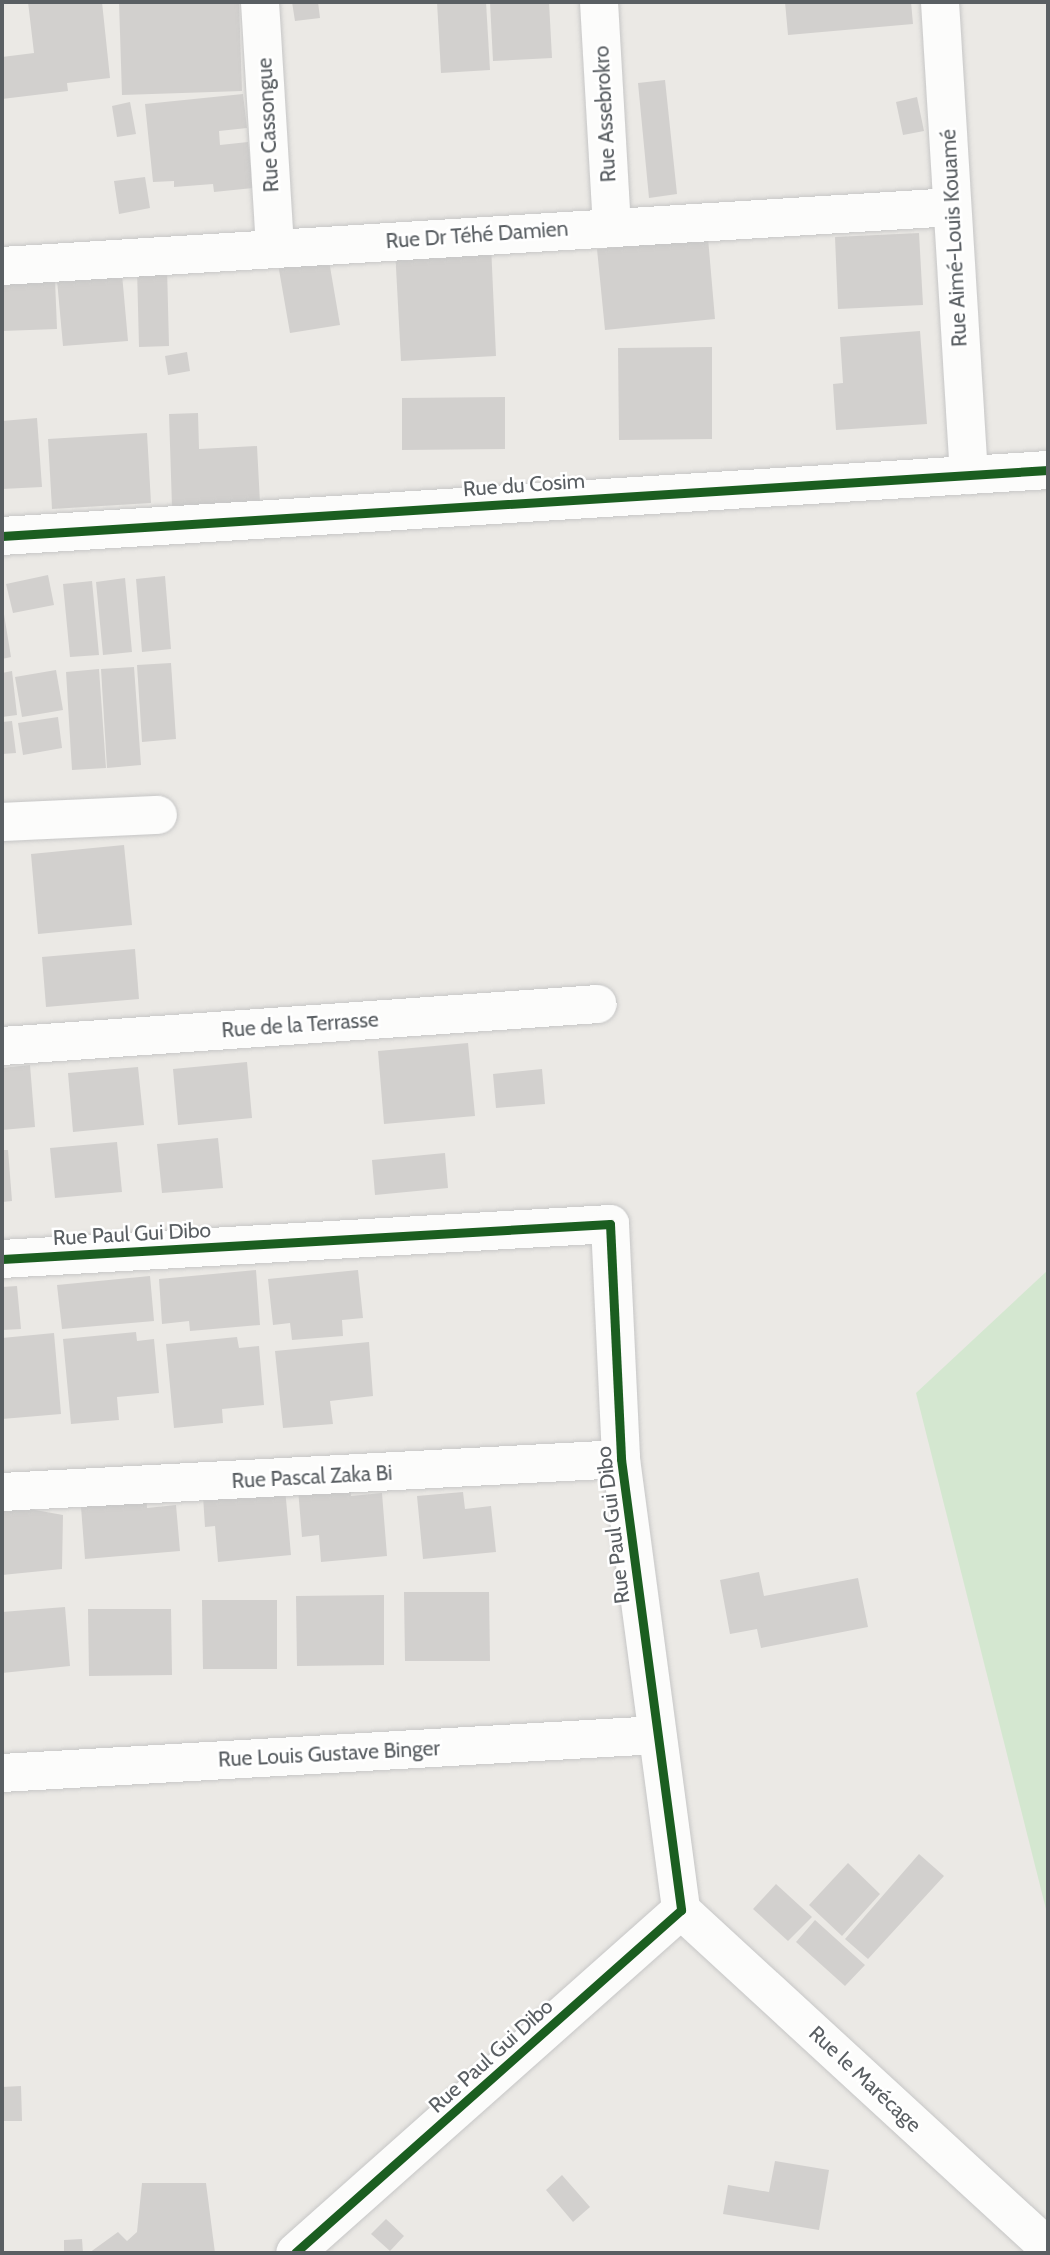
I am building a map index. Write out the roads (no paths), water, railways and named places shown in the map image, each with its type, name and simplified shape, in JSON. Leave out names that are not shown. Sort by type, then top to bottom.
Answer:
[{"type":"street","name":"Rue Cassongue","points":[[260,2],[275,248]]},
{"type":"street","name":"Rue Assebrokro","points":[[599,2],[612,227]]},
{"type":"street","name":"Rue Aimé-Louis Kouamé","points":[[940,2],[969,475]]},
{"type":"street","name":"Rue Dr Téhé Damien","points":[[2,266],[953,207]]},
{"type":"street","name":"Rue du Cosim","points":[[2,536],[1048,470]]},
{"type":"street","points":[[2,822],[158,815]]},
{"type":"street","name":"Rue de la Terrasse","points":[[2,1046],[598,1004]]},
{"type":"street","name":"Rue Paul Gui Dibo","points":[[2,1259],[610,1224],[621,1459],[681,1910],[295,2253]]},
{"type":"street","name":"Rue Pascal Zaka Bi","points":[[2,1492],[621,1459]]},
{"type":"street","name":"Rue Louis Gustave Binger","points":[[2,1773],[657,1735]]},
{"type":"street","name":"Rue le Marécage","points":[[681,1910],[1048,2248]]}]
